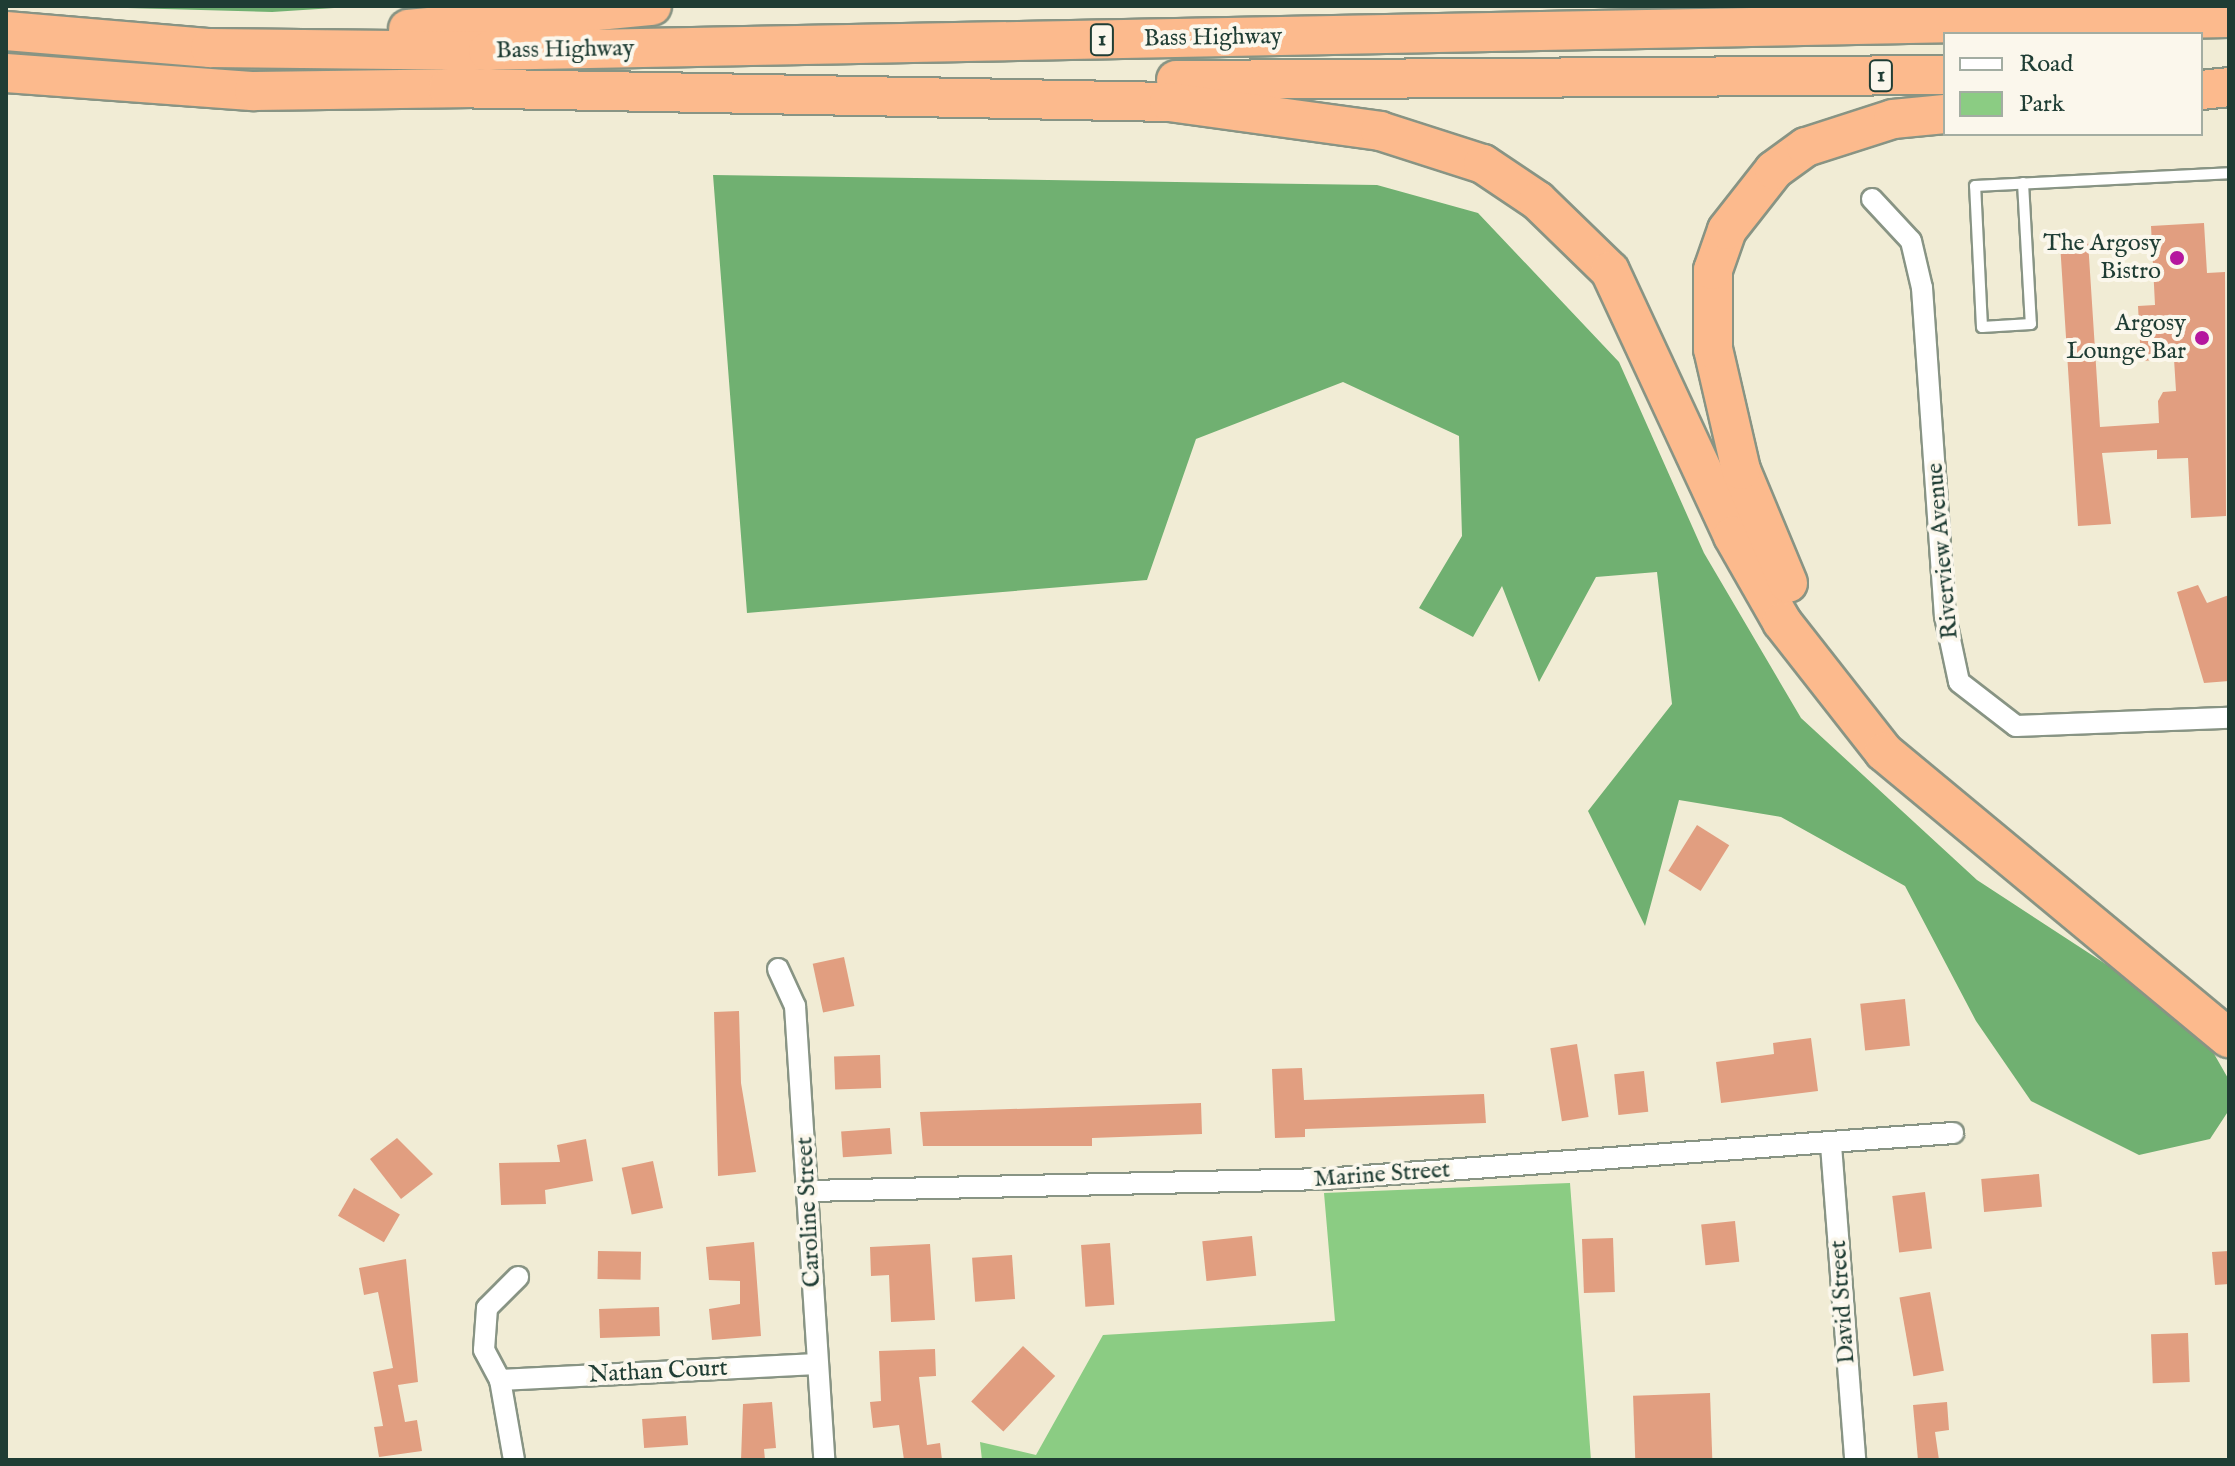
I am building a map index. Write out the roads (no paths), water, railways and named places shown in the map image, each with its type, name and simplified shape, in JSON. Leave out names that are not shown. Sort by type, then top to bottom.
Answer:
[{"type":"highway","points":[[210,48],[652,6]]},
{"type":"highway","points":[[1789,6],[2023,21]]},
{"type":"highway","name":"Bass Highway","points":[[6,31],[210,48],[783,48],[2214,18]]},
{"type":"highway","points":[[2203,71],[2229,71]]},
{"type":"highway","name":"Bass Highway","points":[[6,73],[254,91],[894,79],[1943,75]]},
{"type":"highway","points":[[2203,90],[2229,87]]},
{"type":"highway","points":[[448,88],[1169,102],[1380,131],[1483,164],[1538,201],[1610,271],[1727,523],[1782,622],[1884,752],[2010,858],[2139,957],[2229,1038]]},
{"type":"highway","points":[[1943,114],[1843,132],[1774,170],[1727,230],[1713,270],[1713,349],[1741,470],[1804,615],[1855,691],[2010,858]]},
{"type":"highway","points":[[2139,957],[2222,1006]]},
{"type":"street","name":"Riverview Avenue","points":[[1872,199],[1911,241],[1922,288],[1945,616],[1959,682],[2016,726],[2229,718]]},
{"type":"street","name":"Caroline Street","points":[[778,969],[795,1006],[824,1460]]},
{"type":"street","name":"Marine Street","points":[[809,1191],[1324,1179],[1831,1145],[1953,1133]]},
{"type":"street","name":"David Street","points":[[1831,1145],[1855,1460]]},
{"type":"street","points":[[514,1460],[500,1380],[484,1350],[487,1308],[518,1277]]},
{"type":"street","name":"Nathan Court","points":[[500,1380],[817,1364]]},
{"type":"lane","points":[[2023,183],[2031,324],[1982,327],[1975,186],[2023,183],[2229,173]]},
{"type":"place","name":"The Argosy Bistro","points":[[2177,258]]},
{"type":"place","name":"Argosy Lounge Bar","points":[[2202,338]]}]
